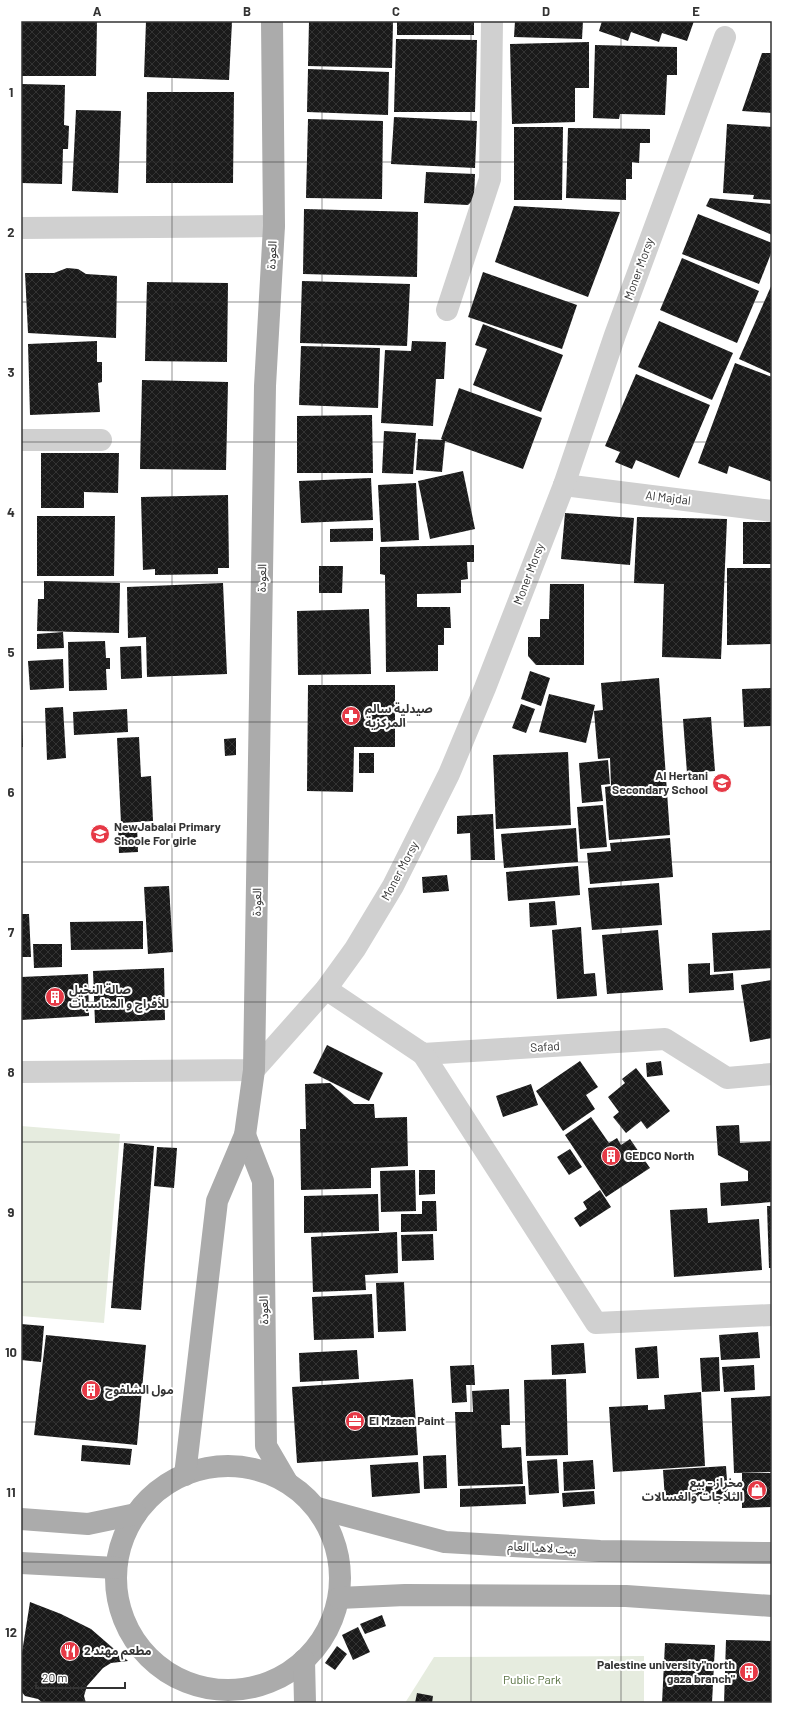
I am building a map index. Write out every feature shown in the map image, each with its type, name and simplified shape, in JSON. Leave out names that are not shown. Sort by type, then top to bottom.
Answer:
[{"type":"main road","name":"العودة","points":[[185,1475],[217,1201],[245,1135],[254,1070],[265,386],[274,226],[272,21]]},
{"type":"main road","name":"العودة","points":[[245,1135],[263,1181],[266,1446],[287,1482]]},
{"type":"main road","points":[[232,1466],[251,1468],[270,1474],[287,1482],[303,1494],[317,1508],[328,1525],[335,1543],[340,1580],[339,1598],[334,1615],[326,1632],[317,1647],[290,1672],[257,1686],[240,1690],[225,1697],[176,1677],[156,1664],[143,1652],[132,1637],[121,1610],[116,1586],[116,1568],[123,1540],[136,1514],[158,1490],[185,1475],[200,1470],[232,1466]]},
{"type":"main road","name":"بيت لاهيا العام","points":[[317,1508],[446,1542],[600,1551],[772,1553]]},
{"type":"main road","points":[[21,1519],[88,1524],[136,1514]]},
{"type":"main road","points":[[21,1563],[116,1568]]},
{"type":"main road","points":[[339,1598],[405,1595],[626,1596],[772,1606]]},
{"type":"main road","points":[[304,1660],[305,1703]]},
{"type":"street","points":[[447,310],[490,178],[492,21]]},
{"type":"street","name":"Moner Morsy","points":[[254,1070],[326,989],[355,949],[393,886],[449,774],[485,688],[564,485],[615,335],[724,37]]},
{"type":"street","points":[[21,228],[274,226]]},
{"type":"street","points":[[21,440],[100,440]]},
{"type":"street","name":"Al Majdal","points":[[564,485],[772,511]]},
{"type":"street","points":[[326,989],[423,1054],[596,1323],[772,1315]]},
{"type":"street","name":"Safad","points":[[423,1054],[665,1039],[727,1078],[772,1074]]},
{"type":"street","points":[[21,1072],[254,1070]]},
{"type":"green space","points":[[21,1126],[120,1134],[104,1323],[21,1316]]},
{"type":"green space","name":"Public Park","points":[[644,1656],[644,1703],[405,1703],[434,1657]]},
{"type":"building","points":[[21,21],[97,21],[96,76],[21,76]]},
{"type":"building","points":[[146,21],[232,22],[229,80],[144,77]]},
{"type":"building","points":[[309,21],[393,21],[392,68],[308,66]]},
{"type":"building","points":[[397,21],[474,21],[474,35],[397,35]]},
{"type":"building","points":[[515,21],[583,21],[582,39],[514,37]]},
{"type":"building","points":[[602,21],[694,21],[687,41],[662,33],[659,42],[631,32],[628,41],[599,31]]},
{"type":"building","points":[[396,39],[477,40],[475,112],[394,112]]},
{"type":"building","points":[[589,42],[589,88],[575,88],[575,122],[512,124],[510,44]]},
{"type":"building","points":[[595,45],[677,47],[677,75],[667,75],[665,115],[620,114],[619,119],[593,118]]},
{"type":"building","points":[[762,53],[772,53],[772,113],[742,111]]},
{"type":"building","points":[[308,69],[389,72],[388,115],[307,112]]},
{"type":"building","points":[[21,84],[65,85],[64,125],[69,126],[68,149],[63,149],[62,184],[21,183]]},
{"type":"building","points":[[147,92],[234,92],[233,183],[146,183]]},
{"type":"building","points":[[76,110],[121,111],[118,193],[72,191]]},
{"type":"building","points":[[394,117],[477,121],[475,168],[391,164]]},
{"type":"building","points":[[308,119],[383,121],[382,199],[306,198]]},
{"type":"building","points":[[727,124],[772,127],[772,200],[753,199],[754,195],[723,193]]},
{"type":"building","points":[[514,127],[563,127],[562,200],[514,200]]},
{"type":"building","points":[[568,128],[650,129],[650,143],[640,143],[639,163],[632,162],[632,179],[626,179],[626,200],[566,198]]},
{"type":"building","points":[[426,172],[475,174],[474,199],[468,205],[424,203]]},
{"type":"building","points":[[710,198],[772,204],[772,235],[706,206]]},
{"type":"building","points":[[514,206],[620,212],[588,297],[495,262]]},
{"type":"building","points":[[304,209],[418,212],[417,277],[303,274]]},
{"type":"building","points":[[698,214],[772,243],[772,251],[759,284],[682,254]]},
{"type":"building","points":[[682,258],[759,291],[737,343],[660,310]]},
{"type":"building","points":[[67,268],[78,269],[86,274],[117,276],[116,338],[28,333],[25,273],[54,273]]},
{"type":"building","points":[[483,272],[577,305],[562,349],[468,317]]},
{"type":"building","points":[[302,281],[410,284],[407,346],[300,343]]},
{"type":"building","points":[[147,282],[228,283],[227,362],[145,361]]},
{"type":"building","points":[[772,284],[772,374],[739,359]]},
{"type":"building","points":[[659,321],[733,353],[712,400],[638,367]]},
{"type":"building","points":[[483,324],[563,355],[541,412],[473,385],[487,349],[475,345]]},
{"type":"building","points":[[97,341],[97,362],[102,362],[102,382],[98,383],[100,412],[30,415],[28,344]]},
{"type":"building","points":[[412,341],[446,342],[444,379],[436,379],[433,426],[381,423],[385,350],[411,351]]},
{"type":"building","points":[[301,346],[380,348],[378,408],[299,405]]},
{"type":"building","points":[[735,363],[772,377],[772,482],[729,466],[727,474],[698,463]]},
{"type":"building","points":[[636,374],[710,405],[679,478],[636,460],[632,469],[615,462],[620,452],[605,446]]},
{"type":"building","points":[[142,380],[228,382],[226,470],[140,469]]},
{"type":"building","points":[[459,388],[542,418],[523,469],[445,441],[442,472],[416,470],[418,439],[443,440],[441,439]]},
{"type":"building","points":[[372,415],[373,473],[297,473],[297,416]]},
{"type":"building","points":[[384,431],[416,433],[413,474],[382,473]]},
{"type":"building","points":[[41,453],[119,453],[118,493],[84,492],[84,508],[41,508]]},
{"type":"building","points":[[463,471],[475,529],[430,539],[418,481]]},
{"type":"building","points":[[371,478],[373,520],[301,523],[299,481]]},
{"type":"building","points":[[416,483],[419,540],[381,542],[378,485]]},
{"type":"building","points":[[228,495],[229,568],[218,568],[218,574],[155,575],[155,569],[143,570],[141,497]]},
{"type":"building","points":[[565,513],[634,518],[630,565],[561,559]]},
{"type":"building","points":[[37,516],[115,516],[114,576],[37,576]]},
{"type":"building","points":[[637,517],[727,519],[721,659],[662,657],[664,584],[634,583]]},
{"type":"building","points":[[743,522],[772,522],[772,564],[743,564]]},
{"type":"building","points":[[373,528],[373,541],[330,542],[330,529]]},
{"type":"building","points":[[474,545],[474,562],[467,562],[468,579],[461,580],[461,593],[417,594],[417,607],[450,607],[451,628],[444,628],[444,645],[438,645],[438,671],[386,672],[385,575],[380,574],[380,547]]},
{"type":"building","points":[[319,566],[343,566],[342,593],[319,593]]},
{"type":"building","points":[[727,568],[772,568],[772,644],[727,645]]},
{"type":"building","points":[[44,581],[120,583],[119,633],[37,631],[38,599],[44,599]]},
{"type":"building","points":[[223,583],[227,674],[147,677],[146,637],[128,638],[127,587]]},
{"type":"building","points":[[550,584],[584,584],[584,665],[536,665],[528,656],[528,637],[540,637],[540,619],[549,619]]},
{"type":"building","points":[[369,609],[371,674],[298,675],[297,611]]},
{"type":"building","points":[[63,632],[64,648],[37,649],[37,634]]},
{"type":"building","points":[[105,641],[106,658],[110,658],[110,669],[106,669],[107,690],[69,691],[68,642]]},
{"type":"building","points":[[141,646],[142,678],[121,679],[120,647]]},
{"type":"building","points":[[63,659],[64,688],[30,690],[28,661]]},
{"type":"building","points":[[530,671],[550,678],[541,706],[521,699]]},
{"type":"building","points":[[659,678],[670,835],[609,840],[605,787],[611,786],[610,758],[598,759],[594,711],[603,710],[601,683]]},
{"type":"building","name":"صيدلية سالم المركزية","points":[[308,685],[395,685],[395,747],[354,747],[353,792],[307,791]]},
{"type":"building","points":[[772,688],[772,726],[744,727],[742,689]]},
{"type":"building","points":[[549,694],[595,705],[586,743],[539,732]]},
{"type":"building","points":[[521,704],[535,709],[526,733],[512,728]]},
{"type":"building","points":[[63,707],[66,758],[47,760],[45,708]]},
{"type":"building","points":[[127,709],[128,732],[74,735],[73,712]]},
{"type":"building","points":[[711,717],[715,771],[687,773],[683,719]]},
{"type":"building","points":[[22,719],[23,747],[21,747]]},
{"type":"building","points":[[139,737],[141,777],[151,776],[153,821],[121,823],[117,738]]},
{"type":"building","points":[[236,738],[236,755],[225,756],[224,739]]},
{"type":"building","points":[[568,752],[571,825],[496,829],[493,755]]},
{"type":"building","points":[[359,753],[374,753],[374,773],[359,773]]},
{"type":"building","points":[[608,760],[610,784],[601,785],[603,801],[582,803],[579,763]]},
{"type":"building","points":[[603,805],[607,847],[580,849],[577,807]]},
{"type":"building","points":[[493,814],[495,860],[471,860],[470,833],[457,834],[457,816]]},
{"type":"building","points":[[137,826],[138,852],[119,853],[118,827]]},
{"type":"building","points":[[576,828],[578,862],[504,868],[501,834]]},
{"type":"building","points":[[670,838],[673,877],[590,884],[587,853],[611,851],[610,843]]},
{"type":"building","points":[[578,866],[580,895],[508,901],[506,872]]},
{"type":"building","points":[[447,875],[449,891],[423,893],[422,877]]},
{"type":"building","points":[[659,883],[662,925],[592,930],[588,888]]},
{"type":"building","points":[[169,886],[173,952],[148,954],[144,887]]},
{"type":"building","points":[[555,901],[557,925],[530,927],[529,903]]},
{"type":"building","points":[[21,914],[29,914],[31,957],[21,957]]},
{"type":"building","points":[[143,921],[143,949],[71,950],[70,922]]},
{"type":"building","points":[[581,927],[584,974],[595,973],[597,996],[557,999],[552,930]]},
{"type":"building","points":[[658,930],[663,990],[607,994],[602,935]]},
{"type":"building","points":[[772,930],[772,968],[714,972],[712,933]]},
{"type":"building","points":[[33,944],[62,944],[62,967],[34,968]]},
{"type":"building","points":[[710,963],[710,975],[733,973],[734,990],[689,993],[688,964]]},
{"type":"building","points":[[164,968],[165,1020],[95,1023],[93,971]]},
{"type":"building","name":"صالة النخيل للأفراح و المناسبات","points":[[88,974],[89,1016],[21,1020],[21,977]]},
{"type":"building","points":[[772,980],[772,1038],[750,1042],[741,985]]},
{"type":"building","points":[[327,1045],[383,1073],[369,1101],[313,1073]]},
{"type":"building","points":[[580,1061],[598,1087],[586,1095],[595,1109],[563,1131],[536,1091]]},
{"type":"building","points":[[661,1061],[663,1075],[647,1077],[646,1063]]},
{"type":"building","points":[[636,1068],[670,1111],[647,1129],[641,1121],[626,1133],[613,1117],[619,1112],[608,1097],[625,1083],[622,1079]]},
{"type":"building","points":[[330,1083],[354,1104],[374,1104],[375,1118],[407,1117],[408,1166],[371,1168],[371,1188],[301,1190],[300,1129],[306,1129],[305,1084]]},
{"type":"building","points":[[531,1084],[538,1105],[503,1117],[496,1096]]},
{"type":"building","name":"GEDCO North","points":[[591,1117],[609,1143],[617,1138],[621,1145],[630,1139],[650,1168],[606,1197],[565,1135]]},
{"type":"building","points":[[739,1125],[740,1143],[772,1141],[772,1202],[721,1206],[720,1183],[748,1181],[748,1171],[718,1155],[716,1126]]},
{"type":"building","points":[[124,1143],[154,1146],[141,1310],[111,1308]]},
{"type":"building","points":[[157,1147],[177,1148],[174,1188],[154,1186]]},
{"type":"building","points":[[570,1149],[582,1167],[569,1175],[557,1157]]},
{"type":"building","points":[[415,1170],[416,1211],[381,1212],[380,1171]]},
{"type":"building","points":[[419,1170],[435,1170],[435,1194],[419,1195]]},
{"type":"building","points":[[600,1190],[611,1207],[580,1227],[574,1218],[587,1209],[583,1202]]},
{"type":"building","points":[[378,1194],[379,1231],[304,1233],[304,1196]]},
{"type":"building","points":[[422,1201],[436,1201],[437,1231],[401,1232],[401,1214],[422,1214]]},
{"type":"building","points":[[767,1206],[772,1206],[772,1268],[769,1268]]},
{"type":"building","points":[[707,1208],[708,1223],[759,1219],[762,1270],[674,1277],[670,1210]]},
{"type":"building","points":[[397,1232],[398,1273],[365,1275],[366,1290],[313,1292],[311,1237]]},
{"type":"building","points":[[433,1234],[434,1260],[402,1261],[401,1235]]},
{"type":"building","points":[[404,1282],[406,1331],[378,1332],[376,1283]]},
{"type":"building","points":[[372,1294],[374,1338],[314,1340],[312,1297]]},
{"type":"building","points":[[21,1324],[44,1326],[41,1362],[21,1360]]},
{"type":"building","points":[[758,1332],[760,1358],[721,1360],[719,1335]]},
{"type":"building","name":"مول الشلفوح","points":[[46,1335],[146,1345],[137,1445],[34,1435]]},
{"type":"building","points":[[584,1343],[586,1373],[552,1375],[551,1345]]},
{"type":"building","points":[[657,1346],[659,1378],[637,1379],[635,1348]]},
{"type":"building","points":[[357,1350],[359,1379],[300,1382],[299,1353]]},
{"type":"building","points":[[719,1357],[720,1391],[702,1392],[700,1358]]},
{"type":"building","points":[[474,1365],[475,1385],[466,1385],[467,1402],[452,1403],[450,1366]]},
{"type":"building","points":[[754,1365],[755,1390],[724,1392],[722,1367]]},
{"type":"building","name":"El Mzaen Paint","points":[[413,1379],[418,1455],[297,1463],[292,1387]]},
{"type":"building","points":[[566,1379],[568,1455],[526,1456],[524,1380]]},
{"type":"building","points":[[509,1389],[510,1425],[501,1425],[502,1448],[521,1447],[523,1484],[458,1486],[455,1412],[473,1412],[472,1391]]},
{"type":"building","points":[[701,1392],[705,1466],[613,1472],[609,1407],[648,1405],[648,1410],[665,1409],[664,1395]]},
{"type":"building","points":[[772,1396],[772,1472],[734,1473],[731,1398]]},
{"type":"building","points":[[82,1445],[132,1449],[130,1465],[81,1461]]},
{"type":"building","points":[[446,1455],[447,1488],[424,1489],[423,1456]]},
{"type":"building","points":[[557,1459],[559,1493],[529,1495],[527,1461]]},
{"type":"building","points":[[593,1460],[595,1489],[564,1491],[563,1462]]},
{"type":"building","points":[[418,1462],[420,1493],[372,1497],[370,1465]]},
{"type":"building","points":[[726,1466],[728,1496],[665,1500],[663,1470]]},
{"type":"building","name":"مخراز - بيع الثلاجات والغسالات","points":[[742,1473],[772,1473],[772,1507],[742,1508]]},
{"type":"building","points":[[525,1486],[526,1504],[460,1507],[460,1489]]},
{"type":"building","points":[[594,1491],[595,1504],[563,1507],[562,1493]]},
{"type":"building","name":"مطعم مهند 2","points":[[30,1602],[61,1614],[91,1629],[128,1661],[111,1663],[103,1668],[87,1686],[84,1696],[86,1703],[43,1703],[38,1699],[25,1696],[21,1691],[21,1659]]},
{"type":"building","points":[[382,1615],[386,1626],[365,1634],[360,1624]]},
{"type":"building","points":[[358,1627],[370,1652],[353,1660],[342,1635]]},
{"type":"building","name":"Palestine university\"north gaza branch\"","points":[[726,1640],[772,1641],[772,1703],[724,1703]]},
{"type":"building","points":[[665,1643],[715,1645],[712,1703],[662,1703]]},
{"type":"building","points":[[337,1646],[347,1654],[335,1670],[325,1663]]},
{"type":"building","points":[[417,1693],[433,1696],[432,1703],[415,1703]]},
{"type":"place","name":"صيدلية سالم المركزية","points":[[351,716]]},
{"type":"place","name":"Al Hertani Secondary School","points":[[722,783]]},
{"type":"place","name":"NewJabalai Primary Shoole For girle","points":[[100,834]]},
{"type":"place","name":"صالة النخيل للأفراح و المناسبات","points":[[55,997]]},
{"type":"place","name":"GEDCO North","points":[[611,1156]]},
{"type":"place","name":"مول الشلفوح","points":[[91,1390]]},
{"type":"place","name":"El Mzaen Paint","points":[[355,1421]]},
{"type":"place","name":"مخراز - بيع الثلاجات والغسالات","points":[[757,1490]]},
{"type":"place","name":"مطعم مهند 2","points":[[70,1651]]},
{"type":"place","name":"Palestine university\"north gaza branch\"","points":[[749,1672]]}]
